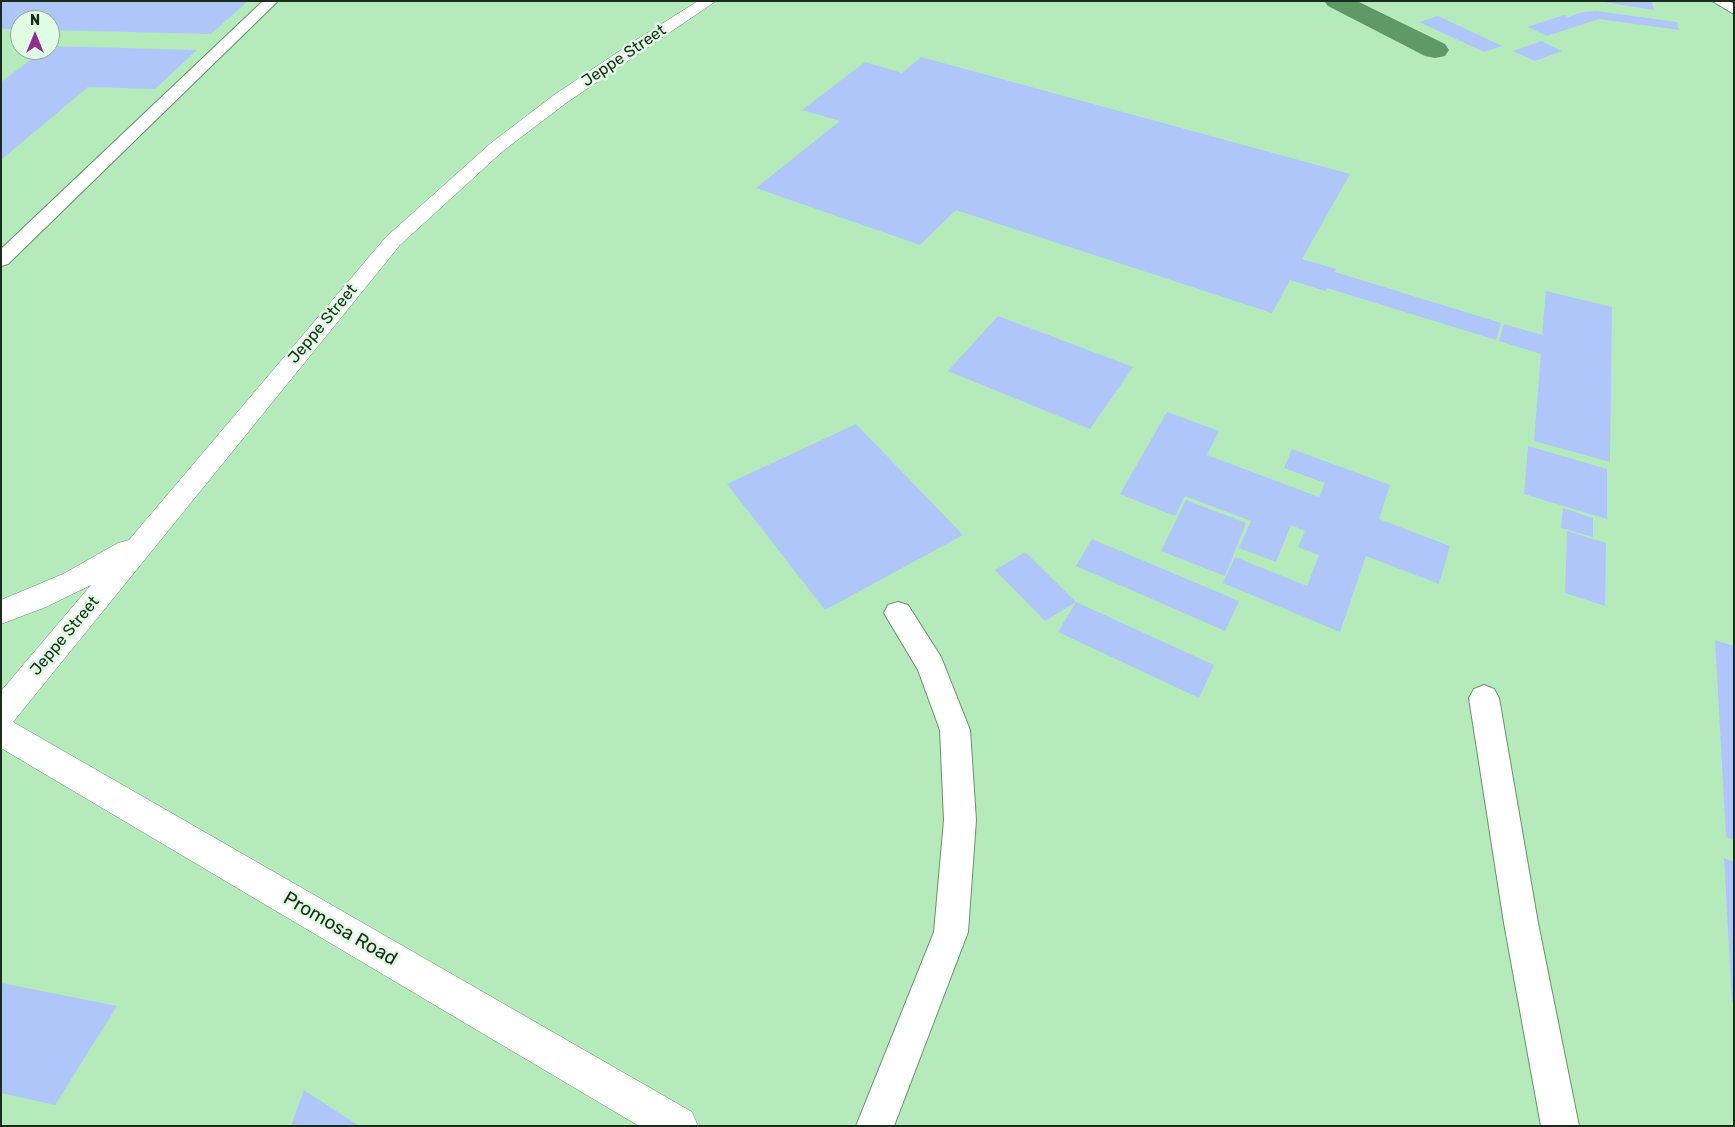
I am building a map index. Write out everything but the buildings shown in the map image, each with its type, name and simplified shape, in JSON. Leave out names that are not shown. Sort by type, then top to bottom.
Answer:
[{"type":"street","name":"Jeppe Street","points":[[1,714],[393,241],[497,147],[560,99],[639,45],[709,1]]},
{"type":"street","points":[[1,612],[73,582],[143,542]]},
{"type":"street","name":"Promosa Road","points":[[1,732],[678,1126]]},
{"type":"lane","points":[[1,260],[271,1]]},
{"type":"lane","points":[[1719,1],[1734,10]]},
{"type":"lane","points":[[875,1126],[951,932],[960,820],[955,730],[931,666],[898,613]]},
{"type":"lane","points":[[1484,698],[1521,923],[1560,1126]]},
{"type":"shaded area","points":[[1,1],[1734,1],[1734,1126],[1,1126]]},
{"type":"waterway","points":[[1337,1],[1435,50]]}]
